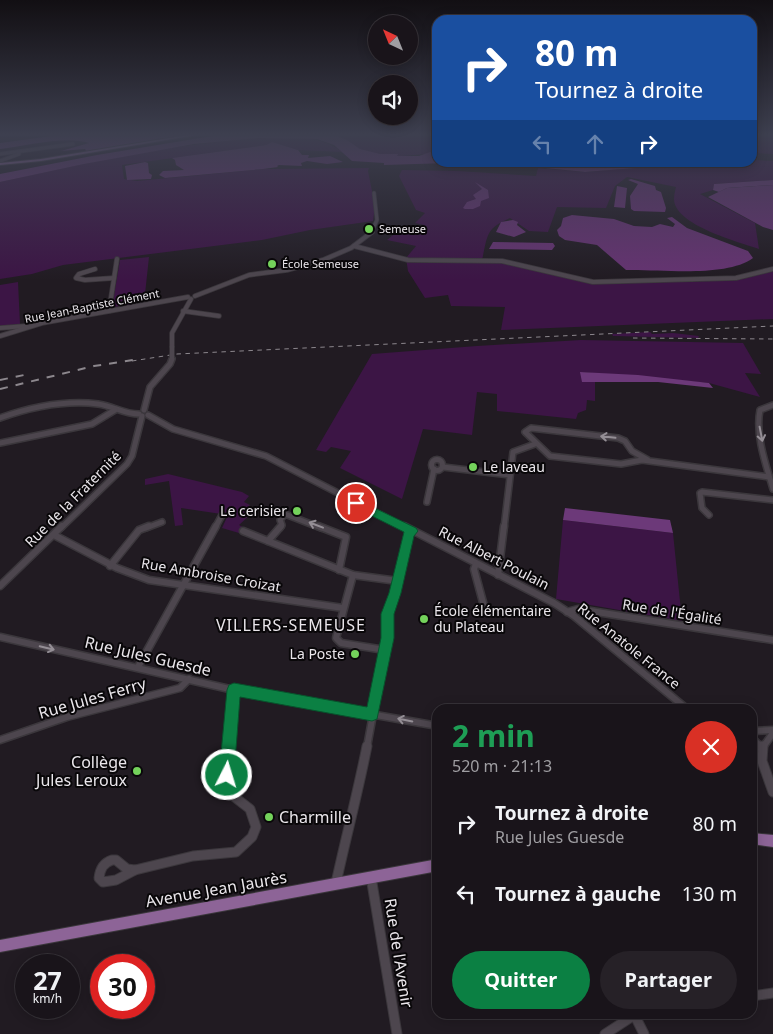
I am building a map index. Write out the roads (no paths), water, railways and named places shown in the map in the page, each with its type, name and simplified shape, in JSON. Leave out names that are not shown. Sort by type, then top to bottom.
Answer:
[{"type":"main road","points":[[757,839],[773,841]]},
{"type":"main road","name":"Avenue Jean Jaurès","points":[[0,946],[432,866]]},
{"type":"street","name":"Rue Jean-Baptiste Clément","points":[[0,336],[27,327],[192,297],[244,276],[280,270],[335,256],[354,246],[371,232],[376,224],[374,193]]},
{"type":"street","points":[[354,246],[408,260],[488,260],[516,264],[579,280],[605,282],[736,278],[773,269]]},
{"type":"street","points":[[108,311],[118,259]]},
{"type":"street","points":[[95,269],[76,276],[80,280],[114,278]]},
{"type":"street","name":"Rue de la Fraternité","points":[[0,586],[127,464],[132,456],[152,384],[170,364],[172,358],[172,335],[192,297]]},
{"type":"street","points":[[184,311],[219,316]]},
{"type":"street","points":[[0,328],[21,325],[27,327]]},
{"type":"street","name":"Rue Albert Poulain","points":[[0,418],[34,407],[61,403],[99,404],[126,414],[143,414],[173,429],[266,456],[554,603]]},
{"type":"street","points":[[773,405],[760,410],[758,418],[764,462],[773,489]]},
{"type":"street","points":[[0,443],[92,424],[116,410]]},
{"type":"street","points":[[648,460],[632,452],[625,441],[618,438],[528,429],[526,434],[550,456],[610,464],[648,460],[769,477]]},
{"type":"street","points":[[498,575],[513,452],[535,444]]},
{"type":"street","points":[[631,462],[630,456],[632,452]]},
{"type":"street","points":[[427,502],[434,469],[443,467],[510,475]]},
{"type":"street","points":[[708,515],[702,508],[700,493],[702,492],[773,500]]},
{"type":"street","points":[[268,541],[282,525],[280,520],[285,514],[346,537],[339,570]]},
{"type":"street","points":[[138,667],[222,515]]},
{"type":"street","points":[[110,566],[139,530],[162,522]]},
{"type":"street","points":[[242,531],[353,575],[398,581]]},
{"type":"street","points":[[336,883],[350,816],[359,788],[388,638],[388,614],[398,581],[408,534],[412,531]]},
{"type":"street","name":"Rue Ambroise Croizat","points":[[54,534],[84,550],[92,557],[140,577],[184,586],[344,608]]},
{"type":"street","points":[[476,564],[474,569],[484,606]]},
{"type":"street","points":[[353,575],[336,638],[341,643],[385,650]]},
{"type":"street","name":"Rue Anatole France","points":[[554,603],[568,612],[681,704]]},
{"type":"street","name":"Rue de l'Égalité","points":[[568,612],[578,609],[600,612],[773,640]]},
{"type":"street","name":"Rue Jules Guesde","points":[[0,637],[234,690],[432,725]]},
{"type":"street","name":"Rue Jules Ferry","points":[[0,740],[67,717],[180,688],[189,679]]},
{"type":"street","points":[[135,870],[193,856],[236,852],[252,837],[256,826],[250,809],[228,792],[226,786],[234,690]]},
{"type":"street","points":[[757,731],[773,732]]},
{"type":"street","points":[[773,732],[766,739],[762,748],[762,761],[773,792]]},
{"type":"street","points":[[757,743],[762,748]]},
{"type":"street","name":"Rue de l'Avenir","points":[[372,877],[397,1034]]},
{"type":"street","points":[[757,995],[773,993]]},
{"type":"street","points":[[605,1034],[628,1019]]},
{"type":"street","points":[[637,1019],[644,1034]]},
{"type":"railway","points":[[132,361],[177,354],[773,326]]},
{"type":"railway","points":[[633,338],[773,339]]},
{"type":"railway","points":[[0,389],[94,366],[140,359]]},
{"type":"railway","points":[[0,380],[24,375]]},
{"type":"place","name":"Semeuse","points":[[369,229]]},
{"type":"place","name":"École Semeuse","points":[[272,264]]},
{"type":"place","name":"Le laveau","points":[[473,467]]},
{"type":"place","name":"Le cerisier","points":[[297,511]]},
{"type":"place","name":"École élémentaire du Plateau","points":[[424,619]]},
{"type":"place","name":"La Poste","points":[[355,654]]},
{"type":"place","name":"Collège Jules Leroux","points":[[137,771]]},
{"type":"place","name":"Charmille","points":[[269,817]]},
{"type":"district","name":"VILLERS-SEMEUSE","points":[[291,625]]}]
